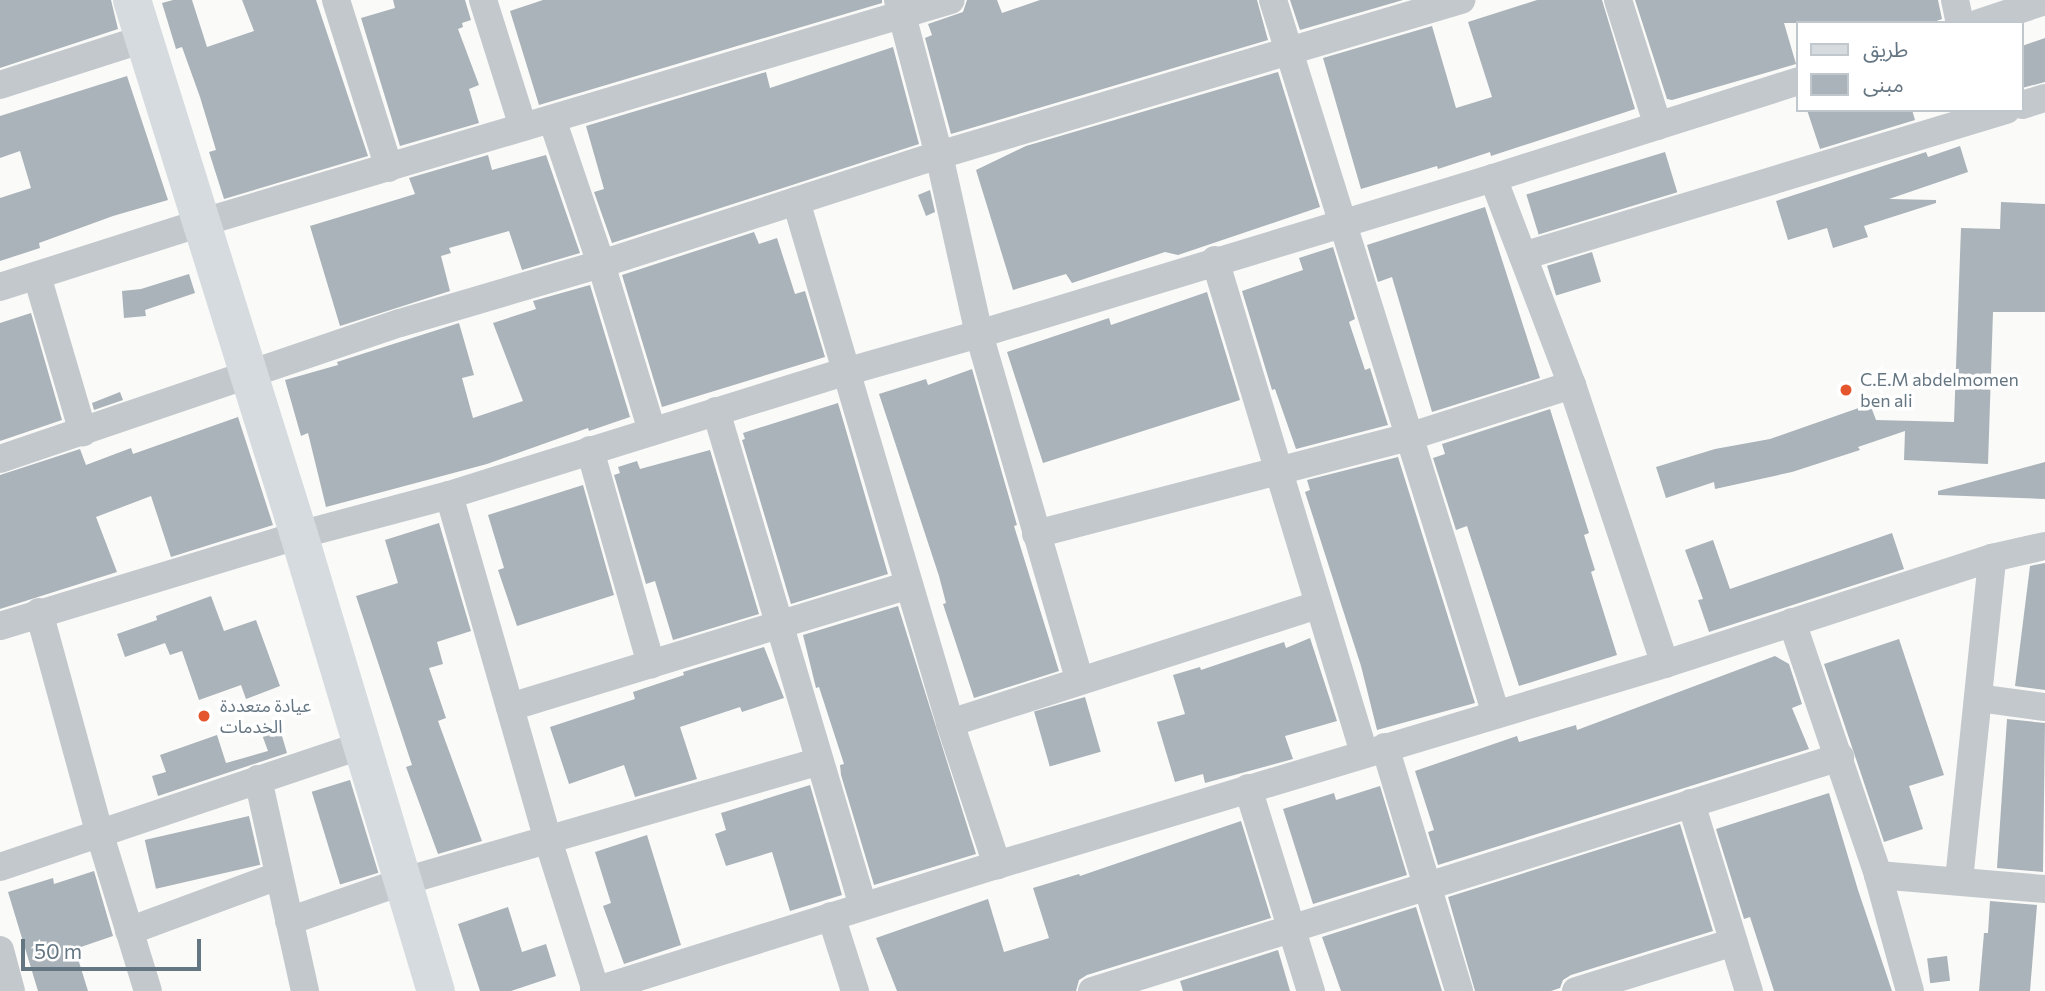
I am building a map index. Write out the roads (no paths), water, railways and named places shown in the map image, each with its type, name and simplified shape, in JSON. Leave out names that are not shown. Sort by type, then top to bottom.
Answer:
[{"type":"street","points":[[132,0],[299,535],[401,882],[436,991]]},
{"type":"street","points":[[336,0],[389,168]]},
{"type":"street","points":[[483,0],[523,127]]},
{"type":"street","points":[[0,287],[200,222],[552,119],[901,7],[951,0]]},
{"type":"street","points":[[1273,0],[1496,714]]},
{"type":"street","points":[[0,459],[400,323],[601,264],[939,155],[1461,0]]},
{"type":"street","points":[[1618,0],[1658,126]]},
{"type":"street","points":[[1955,0],[1960,21]]},
{"type":"street","points":[[1985,21],[2045,1]]},
{"type":"street","points":[[901,7],[939,155],[979,334],[1079,679]]},
{"type":"street","points":[[0,85],[143,39]]},
{"type":"street","points":[[0,626],[299,535],[449,495],[716,411],[1493,178],[1797,80]]},
{"type":"street","points":[[2024,104],[2045,98]]},
{"type":"street","points":[[1523,256],[1932,121],[1993,112]]},
{"type":"street","points":[[552,119],[601,264],[652,431]]},
{"type":"street","points":[[1493,178],[1572,385],[1665,664]]},
{"type":"street","points":[[796,201],[950,723],[997,864]]},
{"type":"street","points":[[1214,260],[1318,605],[1425,886],[1459,991]]},
{"type":"street","points":[[37,276],[83,432]]},
{"type":"street","points":[[1035,534],[1410,436],[1572,385]]},
{"type":"street","points":[[716,411],[863,906]]},
{"type":"street","points":[[590,450],[651,664]]},
{"type":"street","points":[[449,495],[548,840],[596,991],[997,864],[1665,664],[1992,558],[2045,546]]},
{"type":"street","points":[[1959,880],[1992,558]]},
{"type":"street","points":[[510,707],[909,585]]},
{"type":"street","points":[[950,723],[1079,679],[1318,605]]},
{"type":"street","points":[[39,612],[99,832],[148,991]]},
{"type":"street","points":[[1792,622],[1878,875],[1910,991]]},
{"type":"street","points":[[1978,698],[2045,707]]},
{"type":"street","points":[[0,867],[362,745]]},
{"type":"street","points":[[1092,991],[1153,982],[1292,928],[1840,757]]},
{"type":"street","points":[[289,920],[401,882],[820,761]]},
{"type":"street","points":[[258,779],[305,991]]},
{"type":"street","points":[[1248,788],[1311,991]]},
{"type":"street","points":[[1691,803],[1749,991]]},
{"type":"street","points":[[1878,875],[2045,889]]},
{"type":"street","points":[[129,931],[278,876]]},
{"type":"street","points":[[831,916],[855,991]]},
{"type":"street","points":[[1593,989],[1734,942]]},
{"type":"street","points":[[0,950],[11,991]]},
{"type":"place","name":"C.E.M abdelmomen ben ali","points":[[1846,390]]},
{"type":"place","name":"عيادة متعددة الخدمات","points":[[204,716]]}]
